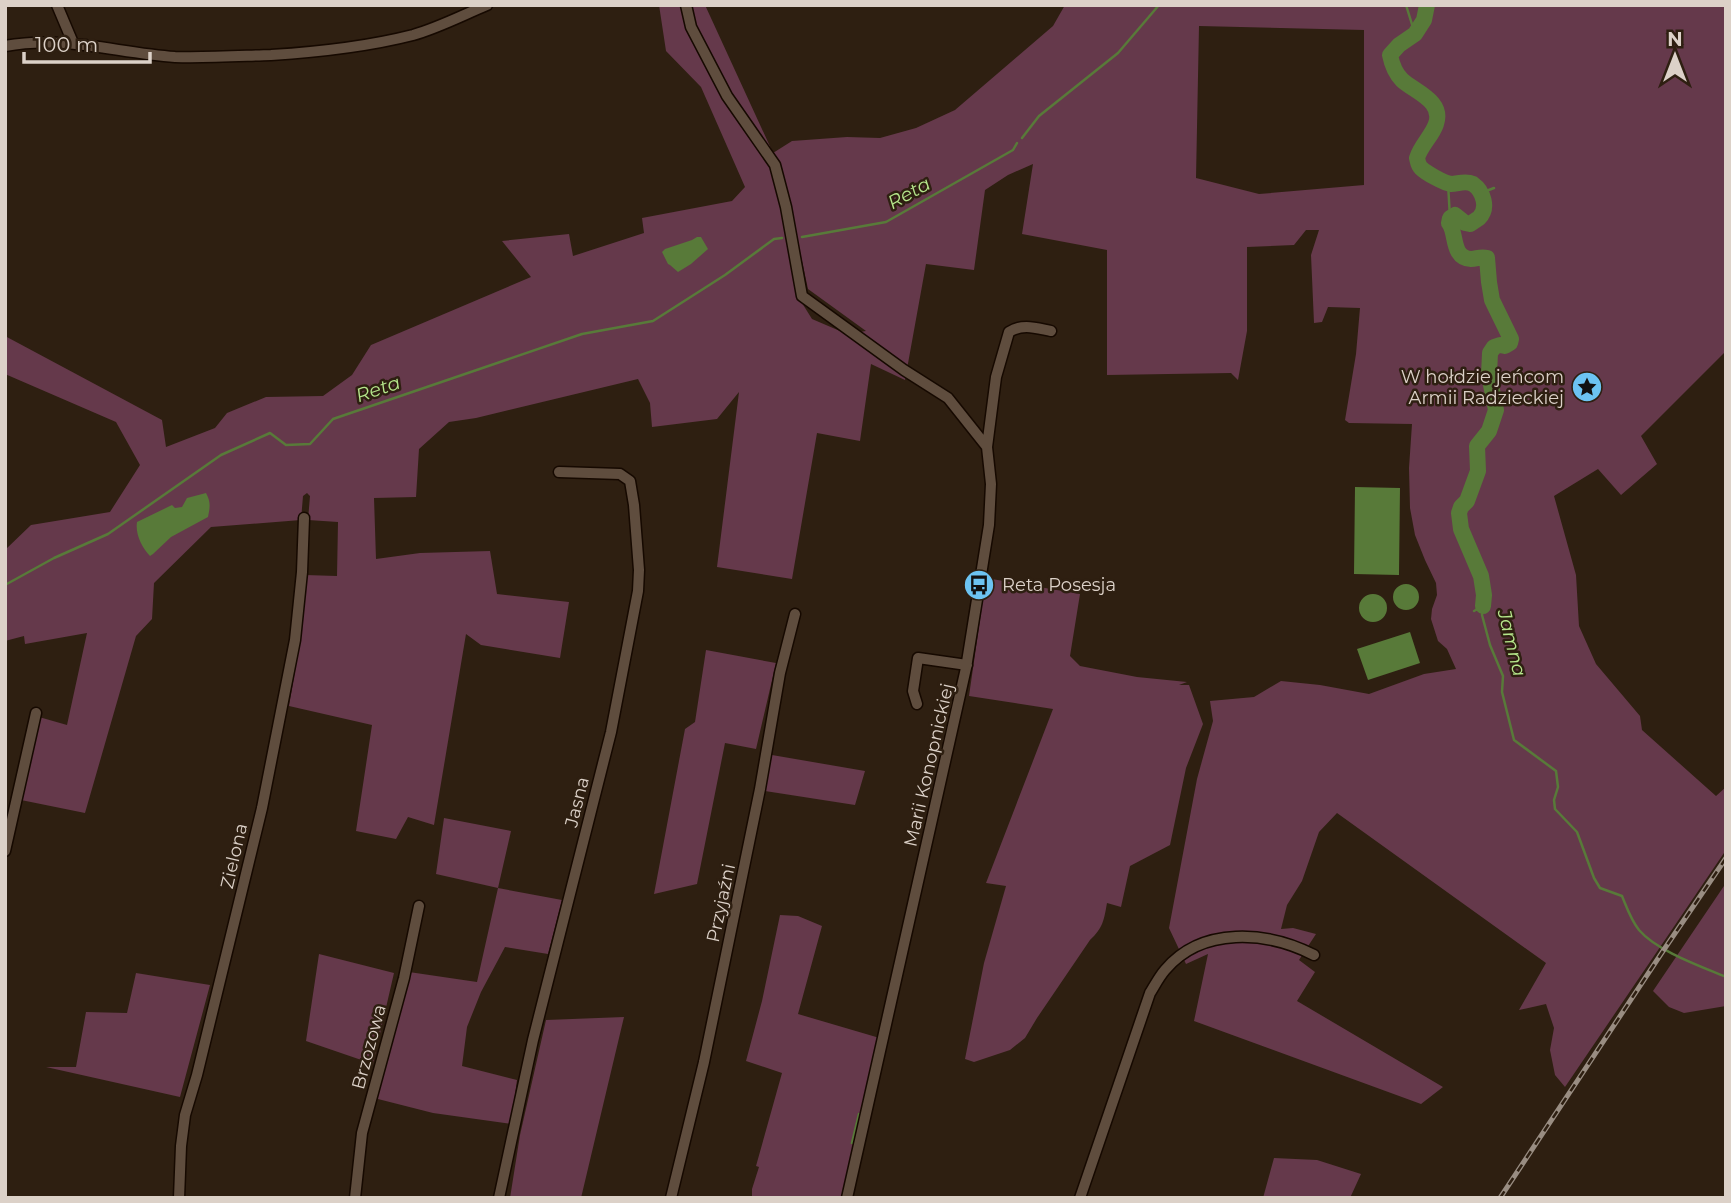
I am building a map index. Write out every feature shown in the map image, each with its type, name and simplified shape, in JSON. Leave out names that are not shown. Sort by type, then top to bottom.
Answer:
[{"type":"street","points":[[57,5],[73,43]]},
{"type":"street","points":[[5,46],[24,43],[73,43],[174,57],[318,52],[354,48],[415,34],[487,5]]},
{"type":"street","points":[[686,5],[691,27],[727,96],[775,165],[786,207],[802,296],[904,370],[948,398],[987,447]]},
{"type":"street","name":"Marii Konopnickiej","points":[[847,1198],[967,665],[989,525],[991,484],[987,447],[996,377],[1009,332],[1025,326],[1051,331]]},
{"type":"street","name":"Jasna","points":[[499,1198],[533,1040],[611,732],[638,591],[635,505],[630,481],[620,474],[559,472]]},
{"type":"street","name":"Zielona","points":[[179,1198],[185,1115],[197,1076],[262,808],[295,640],[304,517]]},
{"type":"street","name":"Przyjaźni","points":[[671,1198],[704,1062],[760,789],[780,673],[795,614]]},
{"type":"street","points":[[918,704],[913,691],[918,658],[967,665]]},
{"type":"street","points":[[5,851],[36,713]]},
{"type":"street","name":"Brzozowa","points":[[355,1198],[362,1133],[404,978],[419,906]]},
{"type":"street","points":[[1080,1198],[1150,993],[1165,970],[1180,956],[1202,944],[1225,937],[1268,938],[1314,954]]},
{"type":"shaded area","points":[[659,5],[705,5],[773,153],[792,141],[847,137],[880,138],[916,128],[955,110],[1053,26],[1065,5],[1726,5],[1726,351],[1641,436],[1657,464],[1621,495],[1598,469],[1554,496],[1576,575],[1579,626],[1596,664],[1640,716],[1642,730],[1716,796],[1726,787],[1726,850],[1565,1087],[1555,1075],[1550,1050],[1554,1028],[1546,1004],[1519,1010],[1546,963],[1337,813],[1319,832],[1302,881],[1287,905],[1281,929],[1293,928],[1316,934],[1299,960],[1315,972],[1297,1001],[1443,1087],[1421,1104],[1194,1021],[1208,954],[1186,964],[1169,928],[1197,779],[1213,721],[1210,701],[1254,697],[1281,681],[1369,694],[1424,674],[1456,669],[1447,649],[1438,641],[1431,619],[1437,595],[1436,583],[1415,535],[1410,508],[1412,424],[1349,423],[1345,420],[1356,354],[1360,308],[1328,307],[1322,322],[1314,323],[1311,255],[1319,230],[1306,230],[1294,245],[1247,247],[1247,331],[1238,380],[1231,373],[1107,375],[1107,250],[1022,234],[1033,164],[1008,175],[985,190],[974,270],[926,264],[905,380],[871,364],[860,441],[817,433],[792,579],[717,567],[739,392],[717,419],[652,427],[650,403],[638,379],[449,422],[419,449],[416,497],[374,498],[376,559],[420,553],[490,551],[497,594],[569,602],[560,658],[481,645],[466,634],[434,825],[408,817],[396,839],[356,831],[372,725],[289,706],[300,641],[305,575],[337,576],[338,522],[308,520],[310,496],[307,493],[303,496],[301,520],[211,527],[154,583],[152,619],[136,636],[85,813],[21,800],[39,717],[67,725],[87,633],[25,644],[24,636],[5,641],[5,550],[31,525],[110,512],[140,465],[116,422],[5,374],[5,336],[162,420],[166,447],[215,428],[227,413],[266,397],[323,396],[352,375],[371,345],[531,277],[502,241],[569,234],[573,256],[644,233],[642,218],[732,201],[745,187],[701,87],[666,51]],"holes":[[[1199,26],[1364,30],[1364,185],[1259,194],[1196,178]],[[773,154],[782,168],[808,289],[866,331],[847,334],[812,319],[797,295],[790,245],[771,164]]]},
{"type":"shaded area","points":[[701,237],[708,249],[678,272],[668,264],[662,252]]},
{"type":"shaded area","points":[[1355,487],[1400,488],[1399,575],[1354,574]]},
{"type":"shaded area","points":[[206,493],[210,505],[208,517],[171,537],[150,556],[140,540],[137,522],[172,505],[175,508],[182,507],[187,498]]},
{"type":"shaded area","points":[[986,578],[1080,594],[1070,656],[1080,666],[1137,677],[1187,682],[1179,685],[1189,685],[1203,724],[1186,768],[1170,845],[1130,866],[1121,907],[1107,903],[1100,928],[1025,1038],[1010,1050],[974,1062],[965,1059],[984,963],[1006,886],[986,883],[1053,709],[969,696]]},
{"type":"shaded area","points":[[1406,584],[1415,588],[1419,597],[1415,606],[1406,610],[1397,606],[1393,597],[1397,588]]},
{"type":"shaded area","points":[[1373,594],[1383,598],[1387,608],[1383,618],[1373,622],[1363,618],[1359,608],[1363,598]]},
{"type":"shaded area","points":[[1410,632],[1420,663],[1368,680],[1357,649]]},
{"type":"shaded area","points":[[706,650],[776,663],[756,749],[725,743],[697,884],[654,894],[685,729],[695,722]]},
{"type":"shaded area","points":[[772,755],[865,771],[855,805],[765,791]]},
{"type":"shaded area","points":[[444,818],[511,831],[498,888],[436,874]]},
{"type":"shaded area","points":[[1726,883],[1726,1006],[1684,1013],[1669,1007],[1653,991]]},
{"type":"shaded area","points":[[498,888],[562,900],[548,954],[505,947],[481,992],[467,1027],[462,1066],[517,1080],[511,1124],[433,1113],[374,1098],[409,972],[477,982]]},
{"type":"shaded area","points":[[780,915],[798,916],[822,926],[798,1014],[883,1039],[844,1198],[752,1198],[759,1167],[756,1166],[782,1073],[746,1061]]},
{"type":"shaded area","points":[[319,954],[394,973],[373,1064],[306,1041]]},
{"type":"shaded area","points":[[136,973],[210,985],[180,1097],[46,1067],[76,1067],[86,1012],[127,1013]]},
{"type":"shaded area","points":[[624,1017],[581,1198],[510,1198],[520,1135],[546,1020]]},
{"type":"shaded area","points":[[1274,1158],[1317,1160],[1361,1174],[1350,1198],[1263,1198]]},
{"type":"waterway","name":"Reta","points":[[1022,138],[1039,116],[1118,53],[1159,5]]},
{"type":"waterway","name":"Reta","points":[[1406,5],[1415,34]]},
{"type":"waterway","name":"Jamna","points":[[1427,5],[1424,20],[1415,34],[1399,45],[1390,55],[1391,59],[1400,77],[1427,98],[1436,109],[1436,124],[1417,158],[1420,167],[1451,184],[1473,184],[1482,195],[1484,209],[1479,218],[1470,224],[1455,215],[1450,218],[1449,223],[1460,254],[1471,259],[1487,258],[1492,300],[1511,339],[1510,343],[1494,347],[1490,353],[1489,375],[1496,410],[1489,431],[1477,446],[1478,471],[1467,501],[1459,513],[1461,529],[1481,576],[1483,606]]},
{"type":"waterway","name":"Reta","points":[[802,237],[886,222],[1013,150],[1017,143]]},
{"type":"waterway","points":[[1448,183],[1450,218]]},
{"type":"waterway","points":[[1481,193],[1494,188]]},
{"type":"waterway","name":"Reta","points":[[5,585],[54,558],[108,534],[221,455],[270,433],[286,445],[310,444],[333,419],[582,334],[653,321],[725,275],[774,239],[782,238]]},
{"type":"waterway","name":"Jamna","points":[[1483,606],[1482,615],[1490,645],[1503,676],[1502,692],[1514,740],[1556,771],[1558,787],[1554,800],[1555,809],[1577,832],[1600,888],[1622,896],[1636,926],[1647,938],[1680,957],[1726,977]]},
{"type":"waterway","points":[[1474,611],[1483,606]]},
{"type":"waterway","points":[[852,1143],[859,1114]]},
{"type":"railway","points":[[1500,1198],[1726,858]]},
{"type":"place","name":"W hołdzie jeńcom Armii Radzieckiej","points":[[1587,387]]},
{"type":"place","name":"Reta Posesja","points":[[979,585]]}]
